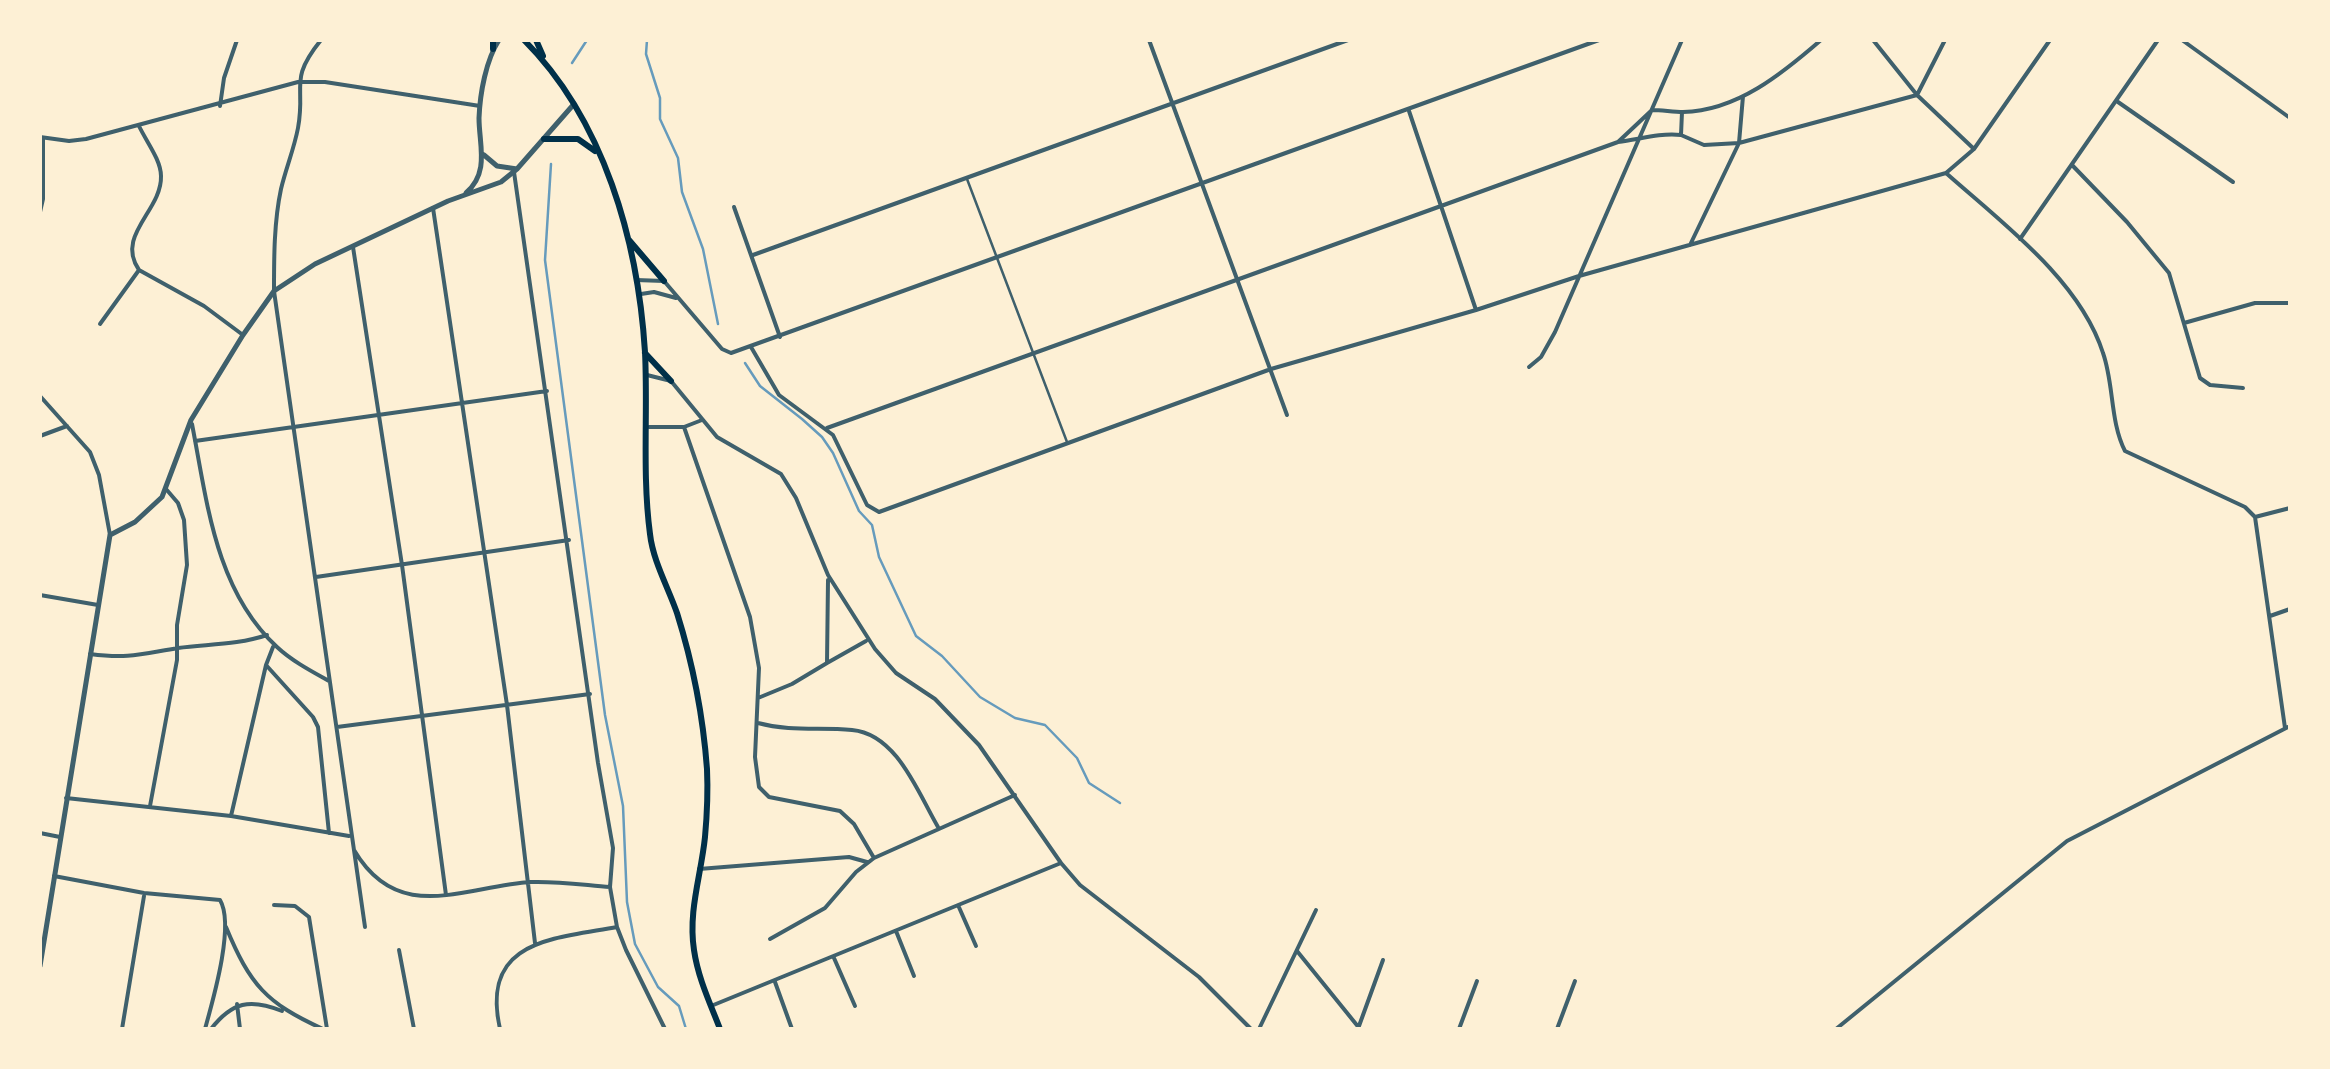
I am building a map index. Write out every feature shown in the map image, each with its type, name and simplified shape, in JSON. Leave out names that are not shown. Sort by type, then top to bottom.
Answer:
[{"type":"main road","points":[[524,40],[546,61]]},
{"type":"main road","points":[[536,40],[575,103],[600,156],[619,206],[636,280],[645,354],[650,534],[694,671],[704,736],[708,784],[705,839],[692,909],[694,949],[720,1029]]},
{"type":"main road","points":[[544,139],[578,139],[600,156]]},
{"type":"main road","points":[[628,239],[664,281]]},
{"type":"main road","points":[[645,354],[671,381]]},
{"type":"street","points":[[220,106],[224,78],[237,40]]},
{"type":"street","points":[[321,40],[298,82],[298,124],[281,190],[274,240],[274,291],[365,927]]},
{"type":"street","points":[[1149,40],[1287,415]]},
{"type":"street","points":[[753,255],[1348,40]]},
{"type":"street","points":[[636,280],[664,281],[725,352],[750,347],[1598,40]]},
{"type":"street","points":[[1529,367],[1541,357],[1556,332],[1682,40]]},
{"type":"street","points":[[1618,142],[1652,110],[1682,112],[1742,96],[1772,80],[1821,40]]},
{"type":"street","points":[[1873,40],[1917,95],[1974,149]]},
{"type":"street","points":[[826,428],[1618,142],[1656,133],[1681,135],[1704,145],[1739,143],[1917,95],[1944,40]]},
{"type":"street","points":[[750,347],[779,395],[826,428],[839,445],[867,505],[874,511],[888,509],[1271,368],[1946,173],[1974,149],[2050,40]]},
{"type":"street","points":[[2020,238],[2158,40]]},
{"type":"street","points":[[2182,40],[2290,118]]},
{"type":"street","points":[[464,195],[478,181],[482,153],[480,106],[495,43]]},
{"type":"street","points":[[40,212],[44,199],[42,137],[69,142],[220,106],[298,82],[325,82],[480,106]]},
{"type":"street","points":[[1690,245],[1739,143],[1742,96]]},
{"type":"street","points":[[2118,102],[2234,182]]},
{"type":"street","points":[[110,535],[152,509],[166,489],[191,420],[274,291],[296,275],[432,208],[492,187],[516,170],[575,103]]},
{"type":"street","points":[[1408,109],[1476,310]]},
{"type":"street","points":[[1681,135],[1682,112]]},
{"type":"street","points":[[138,126],[162,174],[130,251],[139,270],[204,306],[243,334]]},
{"type":"street","points":[[482,153],[497,166],[516,170]]},
{"type":"street","points":[[2072,165],[2169,273],[2200,378],[2210,385],[2242,388]]},
{"type":"street","points":[[516,170],[613,848],[610,886],[617,927],[666,1029]]},
{"type":"street","points":[[1836,1029],[2067,840],[2288,727],[2255,517],[2245,507],[2125,451],[2118,433],[2108,370],[2096,335],[2075,298],[2020,238],[1946,173]]},
{"type":"street","points":[[734,207],[780,337]]},
{"type":"street","points":[[432,208],[464,401],[536,943]]},
{"type":"street","points":[[352,247],[402,565],[446,895]]},
{"type":"street","points":[[100,324],[139,270]]},
{"type":"street","points":[[638,294],[654,292],[676,298]]},
{"type":"street","points":[[2184,323],[2255,303],[2290,303]]},
{"type":"street","points":[[646,375],[671,381],[726,444],[776,470],[786,480],[828,575],[868,640],[896,673],[936,699],[968,733],[1061,864],[1094,899],[1199,976],[1251,1029]]},
{"type":"street","points":[[195,442],[547,391]]},
{"type":"street","points":[[40,396],[90,452],[110,535],[40,966]]},
{"type":"street","points":[[191,420],[216,546],[235,588],[274,644],[329,682]]},
{"type":"street","points":[[646,426],[684,427],[702,420]]},
{"type":"street","points":[[40,436],[67,426]]},
{"type":"street","points":[[684,427],[750,618],[759,668],[756,775],[764,793],[840,810],[854,824],[874,858]]},
{"type":"street","points":[[150,806],[177,648],[187,537],[178,503],[166,489]]},
{"type":"street","points":[[2255,517],[2290,508]]},
{"type":"street","points":[[316,577],[568,540]]},
{"type":"street","points":[[827,662],[828,575]]},
{"type":"street","points":[[40,595],[98,604]]},
{"type":"street","points":[[2270,616],[2290,609]]},
{"type":"street","points":[[90,654],[140,658],[177,648],[250,641],[266,635]]},
{"type":"street","points":[[758,698],[792,684],[868,640]]},
{"type":"street","points":[[231,816],[274,644]]},
{"type":"street","points":[[266,665],[314,717],[318,727],[328,833]]},
{"type":"street","points":[[337,728],[590,694]]},
{"type":"street","points":[[756,722],[793,731],[856,730],[871,734],[891,749],[938,827]]},
{"type":"street","points":[[770,939],[825,908],[867,862],[1015,795]]},
{"type":"street","points":[[66,798],[231,816],[350,836]]},
{"type":"street","points":[[40,834],[60,836]]},
{"type":"street","points":[[352,846],[374,877],[395,890],[412,894],[446,895],[530,882],[610,886]]},
{"type":"street","points":[[698,869],[849,857],[867,862]]},
{"type":"street","points":[[711,1006],[1061,864]]},
{"type":"street","points":[[54,876],[144,893],[220,900],[226,927],[208,1029]]},
{"type":"street","points":[[122,1029],[144,893]]},
{"type":"street","points":[[274,905],[295,906],[309,916],[325,1029]]},
{"type":"street","points":[[958,905],[976,946]]},
{"type":"street","points":[[1258,1029],[1316,910]]},
{"type":"street","points":[[226,927],[257,985],[286,1012]]},
{"type":"street","points":[[500,1029],[497,992],[502,971],[515,954],[536,943],[617,927]]},
{"type":"street","points":[[896,931],[914,976]]},
{"type":"street","points":[[398,950],[414,1029]]},
{"type":"street","points":[[1296,950],[1359,1028]]},
{"type":"street","points":[[834,958],[855,1006]]},
{"type":"street","points":[[1359,1028],[1383,960]]},
{"type":"street","points":[[1460,1029],[1477,980]]},
{"type":"street","points":[[1557,1029],[1575,981]]},
{"type":"street","points":[[775,982],[792,1029]]},
{"type":"street","points":[[208,1029],[238,1004],[260,1003],[325,1029]]},
{"type":"street","points":[[238,1004],[240,1029]]},
{"type":"lane","points":[[966,178],[1068,444]]},
{"type":"waterway","points":[[572,63],[587,40]]},
{"type":"waterway","points":[[647,40],[646,54],[660,98],[660,119],[678,158],[682,192],[703,249],[718,324]]},
{"type":"waterway","points":[[551,164],[545,260],[605,715],[623,806],[627,902],[635,944],[658,987],[679,1006],[686,1029]]},
{"type":"waterway","points":[[745,363],[760,386],[822,437],[833,453],[859,511],[872,525],[879,557],[916,636],[942,656],[980,697],[1015,718],[1045,725],[1077,758],[1089,783],[1120,803]]}]
